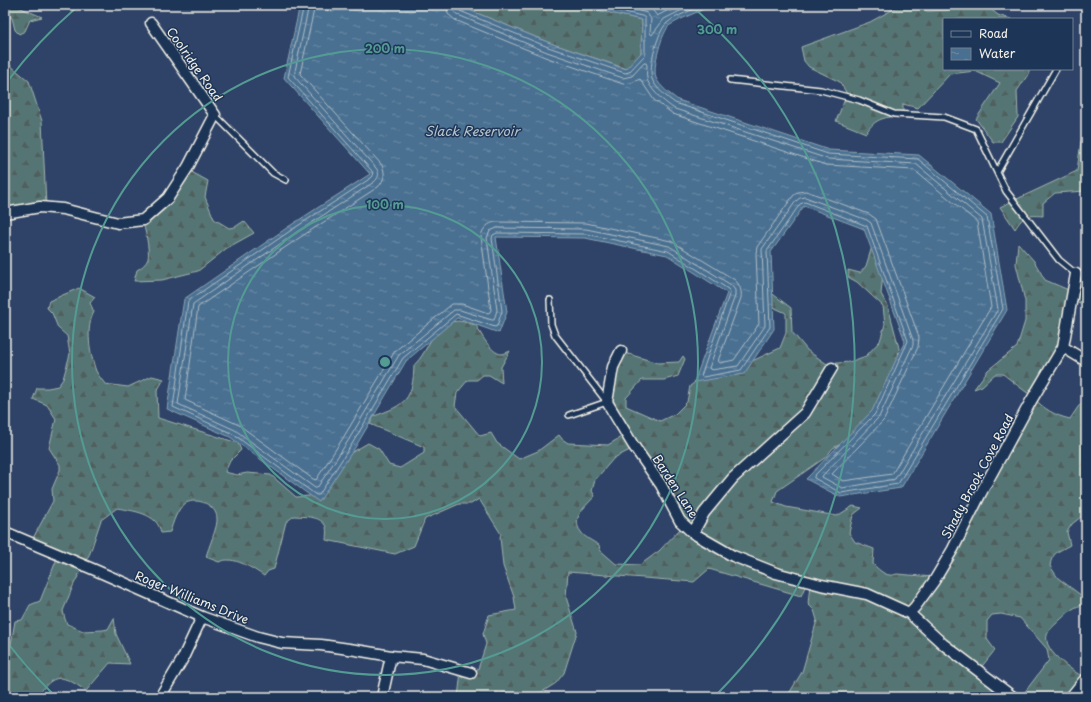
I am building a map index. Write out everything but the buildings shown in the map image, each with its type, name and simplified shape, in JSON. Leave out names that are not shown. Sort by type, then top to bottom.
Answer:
[{"type":"street","name":"Coolridge Road","points":[[5,213],[40,207],[63,209],[118,224],[142,220],[168,198],[188,167],[215,115],[151,23]]},
{"type":"street","points":[[1076,274],[1064,347],[1086,361]]},
{"type":"street","name":"Shady Brook Cove Road","points":[[909,613],[942,568],[1031,401],[1064,347]]},
{"type":"street","points":[[607,402],[614,367],[621,351]]},
{"type":"street","points":[[693,534],[704,514],[733,478],[805,413],[832,368]]},
{"type":"street","name":"Barden Lane","points":[[607,402],[633,445],[661,485],[680,521],[693,534],[733,556],[776,573],[821,585],[867,594],[909,613],[943,644],[1013,697]]},
{"type":"street","name":"Roger Williams Drive","points":[[5,532],[202,618],[236,630],[282,643],[321,645],[391,656],[423,659],[471,674]]},
{"type":"street","points":[[160,697],[182,660],[202,618]]},
{"type":"street","points":[[382,697],[391,656]]},
{"type":"street","points":[[1074,697],[1086,682]]},
{"type":"lane","points":[[997,172],[1055,70]]},
{"type":"lane","points":[[730,80],[821,90],[859,100],[894,114],[944,117],[976,129],[1006,191],[1059,260],[1076,274]]},
{"type":"lane","points":[[215,115],[273,173],[286,180]]},
{"type":"lane","points":[[550,300],[551,324],[555,335],[607,402],[569,415]]},
{"type":"green space","points":[[5,5],[14,5],[42,17],[30,20],[25,31],[19,34],[15,30],[12,18],[5,13]]},
{"type":"green space","points":[[457,5],[575,5],[642,20],[641,54],[627,69],[550,43]]},
{"type":"green space","points":[[901,5],[918,5],[927,11],[948,10],[953,5],[989,5],[988,7],[998,15],[1008,18],[943,18],[943,70],[1029,70],[1029,73],[1017,91],[1018,117],[1001,142],[993,142],[976,119],[1000,83],[975,71],[950,74],[918,108],[903,104],[903,116],[882,119],[874,124],[866,133],[836,121],[847,94],[840,82],[809,67],[804,61],[801,47],[870,22]]},
{"type":"green space","points":[[10,65],[29,81],[42,121],[46,205],[5,212],[5,70]]},
{"type":"green space","points":[[1086,135],[1086,191],[1055,193],[1043,203],[1043,216],[1026,217],[1015,229],[1000,207],[1077,171],[1081,141]]},
{"type":"green space","points":[[186,169],[208,181],[205,197],[214,219],[229,228],[235,227],[244,221],[254,233],[227,248],[198,271],[162,280],[134,281],[137,270],[144,265],[148,259],[148,245],[142,220],[167,196]]},
{"type":"green space","points":[[874,240],[885,252],[881,294],[888,306],[899,348],[896,381],[890,406],[847,441],[833,448],[826,457],[777,491],[773,502],[786,507],[837,516],[853,506],[862,508],[853,515],[849,533],[855,542],[874,549],[873,564],[876,567],[884,573],[890,575],[897,574],[933,577],[1032,395],[1003,374],[995,374],[982,386],[974,389],[988,370],[1017,347],[1025,321],[1025,301],[1016,264],[1018,243],[1034,261],[1045,280],[1071,291],[1074,276],[1086,269],[1086,304],[1071,301],[1062,347],[1032,397],[1050,411],[1059,416],[1070,419],[1086,398],[1086,513],[1072,524],[1067,532],[1070,545],[1054,555],[1050,566],[1058,578],[1086,599],[1086,604],[1077,606],[1069,612],[1049,631],[1047,638],[1048,645],[1058,658],[1065,665],[1086,678],[1086,697],[1021,697],[1049,660],[1047,649],[1020,618],[1001,614],[992,615],[987,621],[987,639],[995,650],[979,670],[1012,697],[787,697],[802,672],[817,620],[814,610],[808,604],[810,584],[807,582],[801,596],[709,569],[694,582],[568,572],[566,597],[577,632],[564,673],[556,683],[542,692],[531,695],[503,693],[497,697],[458,697],[461,672],[472,673],[478,669],[486,644],[483,634],[489,615],[516,610],[514,597],[503,566],[501,534],[479,499],[471,504],[459,504],[425,519],[414,546],[395,554],[326,540],[326,527],[320,520],[312,517],[294,516],[286,522],[274,569],[268,571],[264,576],[248,566],[236,561],[224,560],[219,562],[206,557],[216,527],[217,518],[216,513],[206,503],[191,501],[183,505],[174,520],[170,532],[161,533],[159,526],[150,517],[137,512],[117,508],[101,520],[90,553],[73,586],[63,611],[67,624],[83,631],[108,629],[114,618],[116,634],[130,664],[110,663],[86,691],[71,681],[59,678],[48,683],[37,697],[5,697],[5,651],[11,644],[15,621],[22,620],[30,605],[40,601],[58,556],[32,540],[53,501],[52,489],[60,470],[60,465],[49,448],[56,419],[47,405],[33,399],[37,388],[58,386],[63,379],[70,354],[67,336],[58,328],[52,313],[47,308],[49,301],[79,288],[95,297],[90,303],[94,312],[91,318],[89,341],[96,371],[105,384],[128,387],[152,376],[164,379],[157,391],[158,418],[238,443],[241,450],[230,461],[225,472],[237,475],[247,473],[271,475],[296,497],[309,496],[331,484],[342,458],[368,443],[379,449],[389,465],[400,468],[424,453],[424,447],[370,424],[374,416],[394,408],[406,399],[412,386],[414,365],[436,332],[449,323],[460,321],[476,325],[486,342],[493,350],[501,354],[510,351],[501,367],[502,383],[489,375],[483,375],[477,380],[468,380],[457,393],[455,406],[480,436],[491,433],[497,443],[519,459],[538,451],[559,435],[568,443],[608,445],[631,431],[613,399],[616,367],[625,353],[658,363],[679,362],[683,356],[685,359],[678,376],[664,380],[642,380],[626,398],[626,406],[660,421],[675,414],[687,402],[690,386],[698,380],[733,370],[780,348],[786,333],[786,313],[775,308],[765,288],[791,308],[792,332],[808,351],[827,364],[849,362],[866,356],[880,341],[885,324],[883,306],[857,282],[848,277],[848,270],[860,273],[866,266]],"holes":[[[640,445],[672,509],[683,526],[659,551],[640,565],[616,564],[600,550],[599,545],[582,534],[577,522],[580,512],[595,496],[592,491],[595,480],[614,458]]]},
{"type":"water","name":"Slack Reservoir","points":[[300,5],[457,5],[550,43],[626,69],[641,53],[642,20],[575,5],[712,5],[670,25],[661,42],[655,66],[656,78],[669,93],[678,100],[829,150],[919,155],[991,214],[1007,310],[901,488],[840,497],[806,479],[872,411],[905,341],[864,229],[804,206],[771,252],[774,329],[744,374],[694,382],[727,293],[667,255],[585,238],[496,237],[507,312],[499,333],[457,318],[406,361],[356,446],[319,502],[230,437],[167,409],[184,299],[288,227],[370,174],[284,78]]}]
